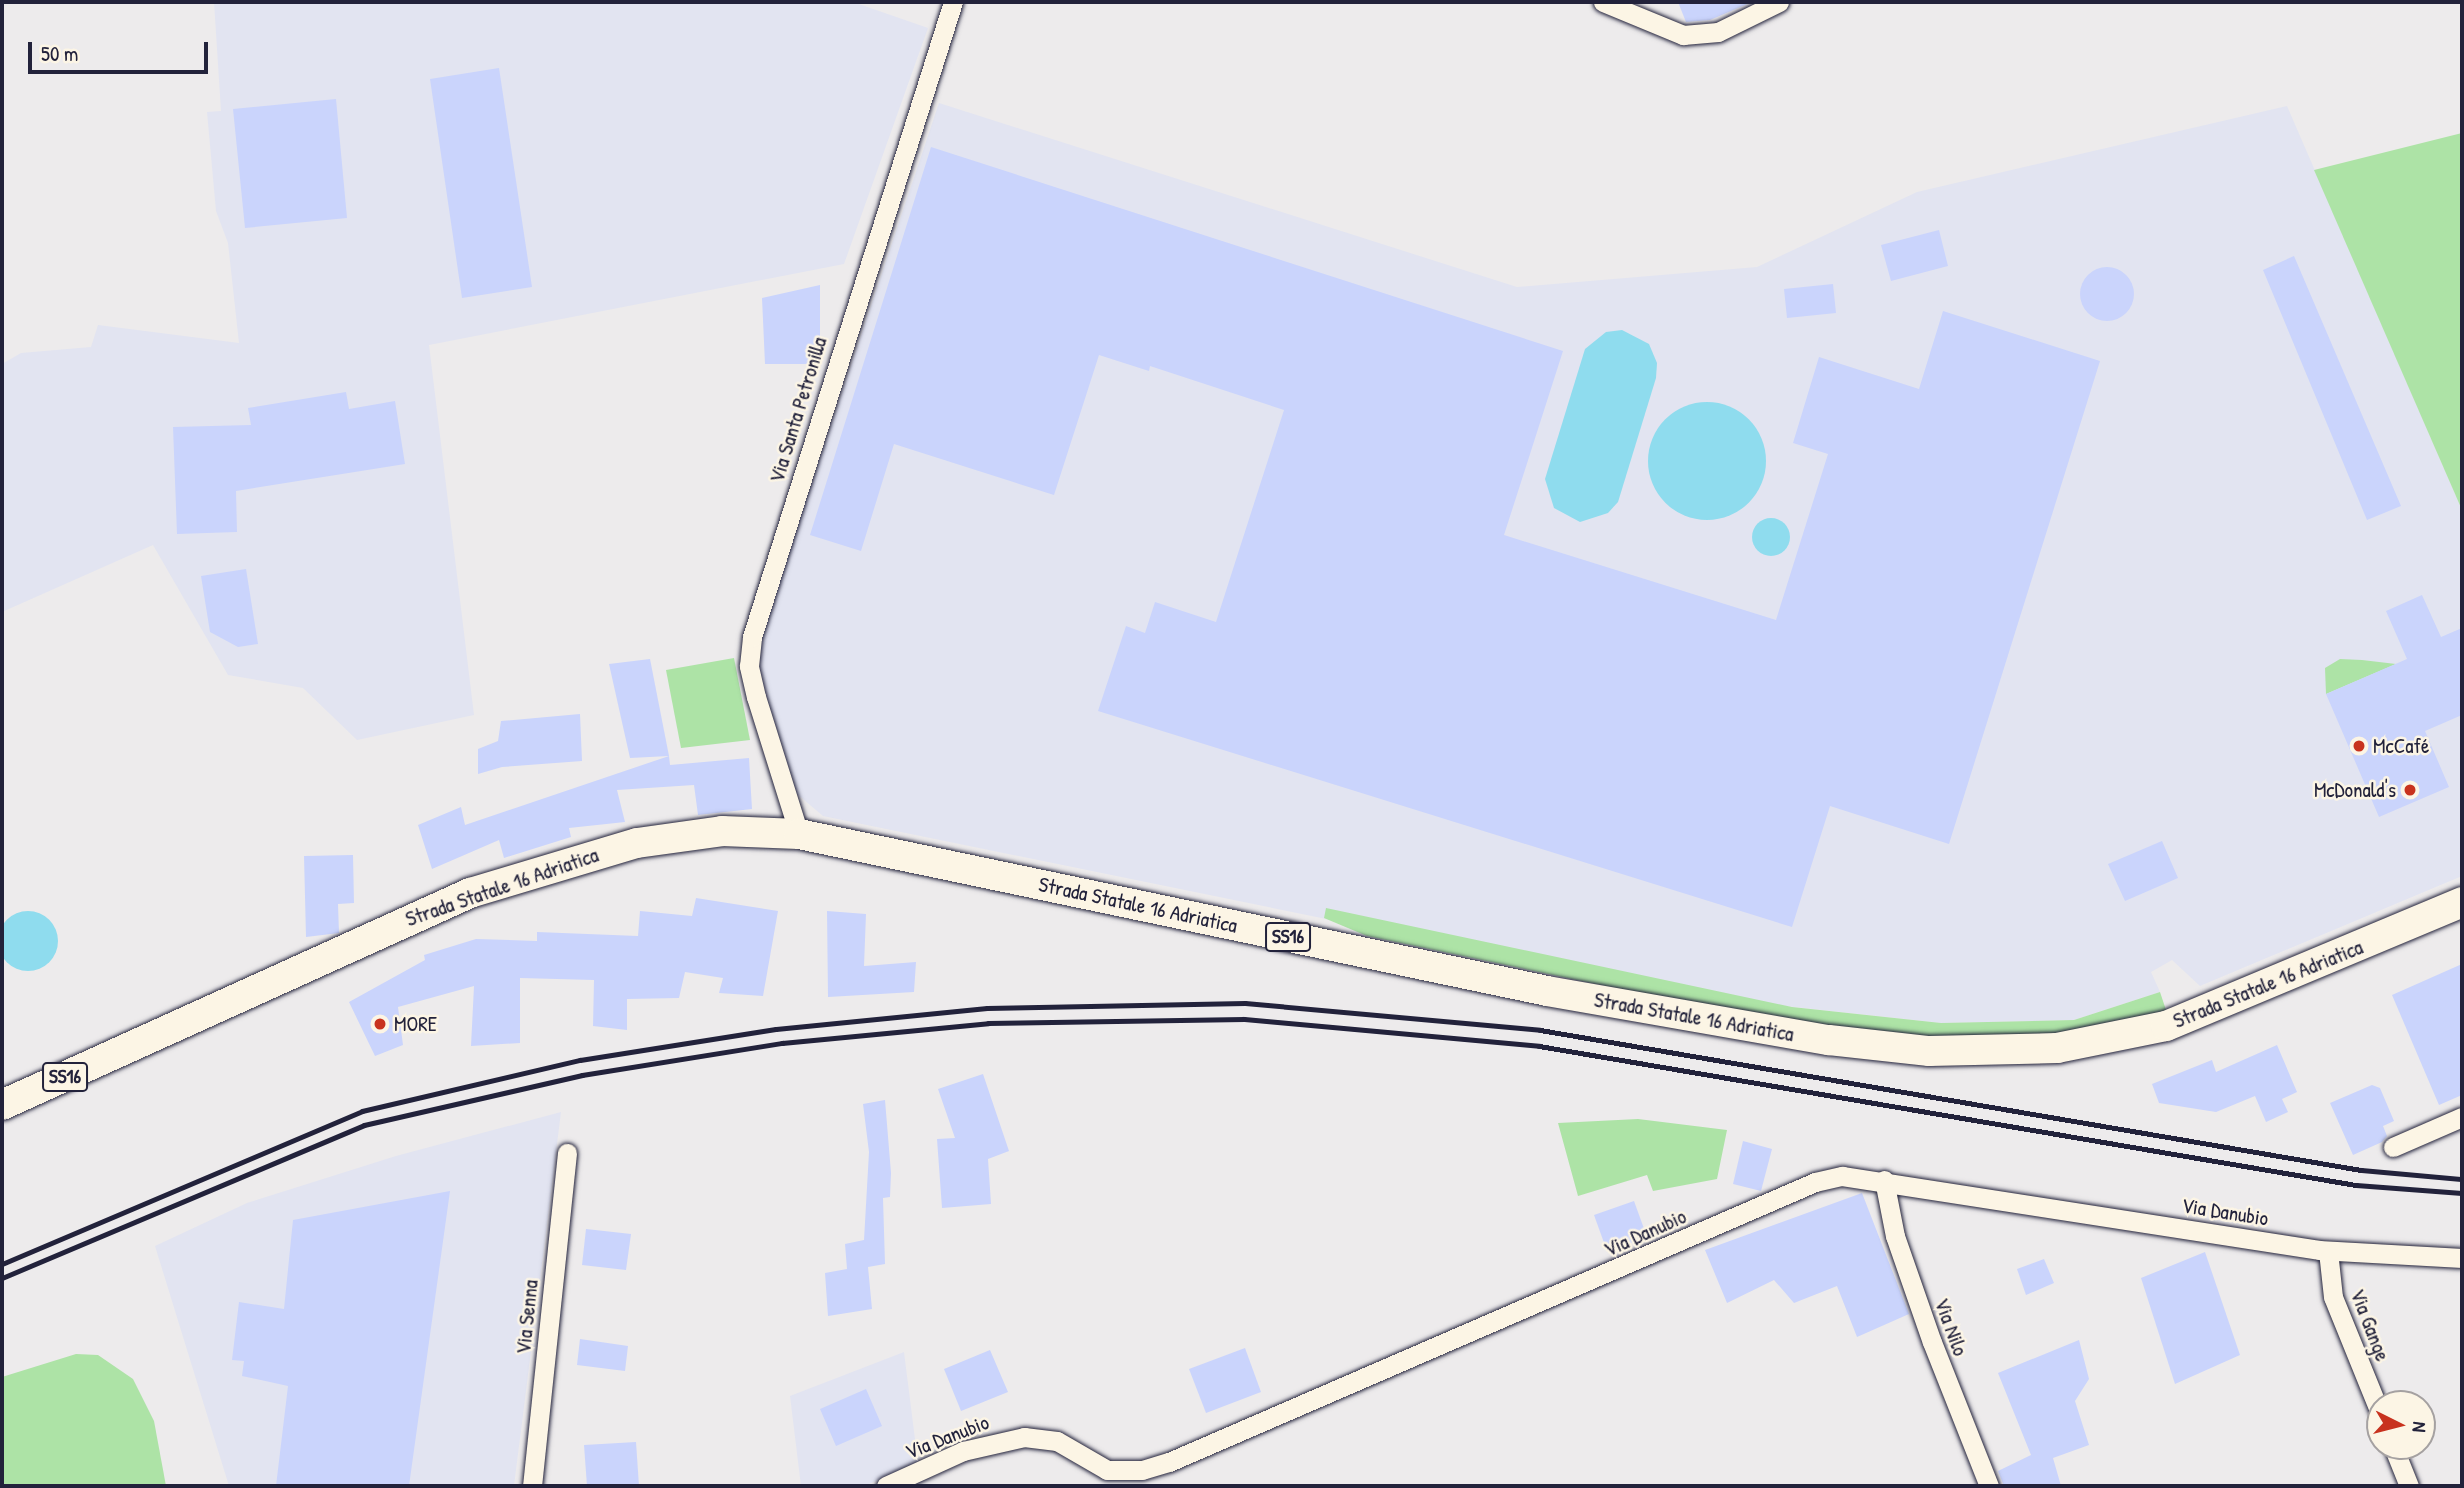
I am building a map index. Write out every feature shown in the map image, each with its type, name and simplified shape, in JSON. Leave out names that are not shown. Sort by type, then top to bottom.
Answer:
[{"type":"main road","name":"Strada Statale 16 Adriatica","points":[[2,1105],[128,1050],[384,929],[562,862],[638,843],[722,831],[799,834],[1547,991],[1852,1044],[1940,1052],[2057,1048],[2175,1024],[2462,902]]},
{"type":"street","name":"Via Santa Petronilla","points":[[799,834],[756,697],[749,666],[752,637],[953,2]]},
{"type":"street","points":[[1604,2],[1683,35],[1718,32],[1779,2]]},
{"type":"street","points":[[2393,1147],[2462,1117]]},
{"type":"street","name":"Via Senna","points":[[532,1486],[567,1153]]},
{"type":"street","name":"Via Danubio","points":[[886,1486],[963,1451],[1024,1437],[1057,1441],[1107,1470],[1142,1470],[1169,1462],[1815,1182],[1853,1175],[2328,1251],[2462,1258]]},
{"type":"street","name":"Via Nilo","points":[[1884,1180],[1895,1236],[1931,1342],[1989,1486]]},
{"type":"street","name":"Via Gange","points":[[2328,1251],[2333,1297],[2371,1390]]},
{"type":"street","points":[[2399,1460],[2409,1486]]},
{"type":"shaded area","points":[[214,2],[853,2],[928,28],[844,264],[429,345],[474,715],[357,740],[303,688],[228,675],[153,545],[2,612],[2,364],[21,353],[91,347],[98,325],[239,343],[228,243],[216,211],[207,112],[221,111]]},
{"type":"shaded area","points":[[939,103],[1517,287],[1757,267],[1917,192],[2287,106],[2462,510],[2462,876],[2200,986],[2172,960],[2151,972],[2160,992],[2074,1020],[1941,1023],[1713,998],[823,816],[790,788],[759,670],[760,637]]},
{"type":"shaded area","points":[[561,1112],[514,1486],[229,1486],[155,1246],[247,1203],[396,1156]]},
{"type":"shaded area","points":[[904,1352],[918,1463],[864,1486],[801,1486],[790,1396]]},
{"type":"green space","points":[[2462,133],[2462,510],[2314,170]]},
{"type":"green space","points":[[734,658],[750,740],[681,748],[666,670]]},
{"type":"green space","points":[[2340,659],[2396,664],[2326,694],[2325,668]]},
{"type":"green space","points":[[1326,908],[1792,1007],[1941,1023],[2074,1020],[2160,992],[2167,1013],[2078,1038],[1900,1040],[1677,1001],[1367,936],[1324,918]]},
{"type":"green space","points":[[1638,1119],[1727,1130],[1717,1179],[1653,1191],[1647,1175],[1578,1196],[1558,1123]]},
{"type":"green space","points":[[76,1354],[98,1355],[133,1379],[154,1421],[166,1486],[2,1486],[2,1377]]},
{"type":"water","points":[[1622,330],[1649,344],[1657,363],[1656,378],[1618,502],[1608,513],[1580,522],[1554,508],[1545,479],[1585,349],[1606,332]]},
{"type":"water","points":[[1707,402],[1730,407],[1749,419],[1761,438],[1766,461],[1761,484],[1749,503],[1730,515],[1707,520],[1684,515],[1665,503],[1653,484],[1648,461],[1653,438],[1665,419],[1684,407]]},
{"type":"water","points":[[1771,518],[1784,524],[1790,537],[1784,550],[1771,556],[1758,550],[1752,537],[1758,524]]},
{"type":"water","points":[[22,911],[34,911],[53,924],[58,941],[56,953],[45,966],[34,971],[22,971],[3,958],[-2,947],[-2,935],[11,916]]},
{"type":"building","points":[[1678,2],[1752,2],[1710,20],[1686,22]]},
{"type":"building","points":[[499,68],[532,287],[462,298],[430,79]]},
{"type":"building","points":[[336,99],[347,218],[245,228],[233,109]]},
{"type":"building","points":[[931,147],[1563,351],[1504,535],[1776,620],[1828,454],[1793,443],[1819,357],[1919,389],[1943,311],[2100,361],[1949,844],[1830,806],[1792,927],[1098,711],[1126,626],[1145,633],[1155,602],[1216,622],[1284,410],[1150,366],[1149,371],[1099,355],[1054,495],[894,444],[861,551],[810,535]]},
{"type":"building","points":[[1939,230],[1948,266],[1891,281],[1881,245]]},
{"type":"building","points":[[2294,256],[2401,506],[2367,520],[2263,270]]},
{"type":"building","points":[[2107,267],[2126,275],[2134,294],[2126,313],[2107,321],[2088,313],[2080,294],[2088,275]]},
{"type":"building","points":[[1833,284],[1836,313],[1787,318],[1784,289]]},
{"type":"building","points":[[820,285],[820,364],[765,364],[762,298]]},
{"type":"building","points":[[346,392],[349,409],[395,401],[405,464],[236,491],[237,532],[177,534],[173,427],[251,425],[248,408]]},
{"type":"building","points":[[246,569],[258,644],[238,647],[210,632],[201,576]]},
{"type":"building","points":[[2422,595],[2441,637],[2462,628],[2462,715],[2425,731],[2449,787],[2379,817],[2326,694],[2407,659],[2386,611]]},
{"type":"building","points":[[650,659],[669,756],[630,758],[609,664]]},
{"type":"building","points":[[580,714],[582,761],[502,767],[478,774],[478,749],[498,741],[501,721]]},
{"type":"building","points":[[669,756],[670,765],[749,758],[752,809],[698,815],[694,785],[617,790],[625,822],[569,828],[571,837],[504,858],[499,840],[432,869],[418,825],[461,807],[465,825]]},
{"type":"building","points":[[2162,841],[2178,878],[2125,901],[2108,864]]},
{"type":"building","points":[[353,855],[354,903],[338,904],[339,933],[306,937],[304,856]]},
{"type":"building","points":[[696,898],[778,911],[763,996],[719,993],[723,978],[685,972],[679,998],[627,999],[627,1030],[593,1026],[594,980],[520,978],[520,1043],[471,1046],[474,986],[398,1007],[403,1045],[375,1056],[349,1002],[425,960],[424,955],[476,939],[537,941],[537,932],[638,936],[640,911],[692,916]]},
{"type":"building","points":[[827,911],[866,914],[864,966],[916,962],[914,992],[828,997]]},
{"type":"building","points":[[2462,964],[2462,1095],[2439,1105],[2392,995]]},
{"type":"building","points":[[2277,1045],[2297,1092],[2282,1099],[2288,1112],[2266,1122],[2255,1096],[2216,1112],[2159,1103],[2152,1084],[2212,1060],[2216,1072]]},
{"type":"building","points":[[983,1074],[1009,1151],[988,1159],[991,1204],[942,1208],[937,1139],[955,1138],[938,1089]]},
{"type":"building","points":[[2372,1085],[2380,1088],[2394,1121],[2383,1126],[2387,1136],[2382,1142],[2353,1155],[2330,1103]]},
{"type":"building","points":[[885,1100],[891,1173],[890,1197],[883,1198],[885,1264],[868,1267],[872,1309],[828,1316],[825,1273],[847,1269],[845,1244],[864,1240],[869,1152],[863,1104]]},
{"type":"building","points":[[1743,1141],[1772,1149],[1761,1191],[1733,1184]]},
{"type":"building","points":[[450,1191],[409,1486],[276,1486],[288,1386],[242,1376],[244,1361],[232,1360],[239,1302],[284,1309],[293,1220]]},
{"type":"building","points":[[1862,1193],[1909,1314],[1857,1337],[1837,1286],[1794,1303],[1774,1280],[1727,1303],[1705,1250]]},
{"type":"building","points":[[1634,1201],[1647,1237],[1607,1251],[1594,1215]]},
{"type":"building","points":[[586,1229],[631,1234],[626,1270],[582,1265]]},
{"type":"building","points":[[2205,1252],[2240,1355],[2175,1384],[2141,1278]]},
{"type":"building","points":[[2044,1259],[2054,1283],[2026,1295],[2017,1269]]},
{"type":"building","points":[[580,1339],[628,1346],[625,1371],[577,1365]]},
{"type":"building","points":[[2079,1340],[2089,1379],[2075,1401],[2089,1445],[2053,1458],[2061,1486],[2004,1486],[1998,1471],[2031,1455],[1998,1373]]},
{"type":"building","points":[[1245,1348],[1261,1392],[1206,1413],[1189,1369]]},
{"type":"building","points":[[990,1350],[1008,1392],[961,1411],[944,1369]]},
{"type":"building","points":[[866,1389],[882,1426],[836,1446],[820,1409]]},
{"type":"building","points":[[636,1442],[639,1486],[587,1486],[584,1445]]},
{"type":"railway","points":[[2,1264],[362,1111],[580,1060],[776,1029],[987,1008],[1245,1003],[1540,1030],[2361,1170],[2462,1179]]},
{"type":"railway","points":[[2,1278],[364,1125],[582,1075],[782,1043],[988,1023],[1244,1019],[1539,1046],[2356,1185],[2462,1193]]},
{"type":"place","name":"McCafé","points":[[2359,746]]},
{"type":"place","name":"McDonald's","points":[[2410,790]]},
{"type":"place","name":"MORE","points":[[380,1024]]}]
